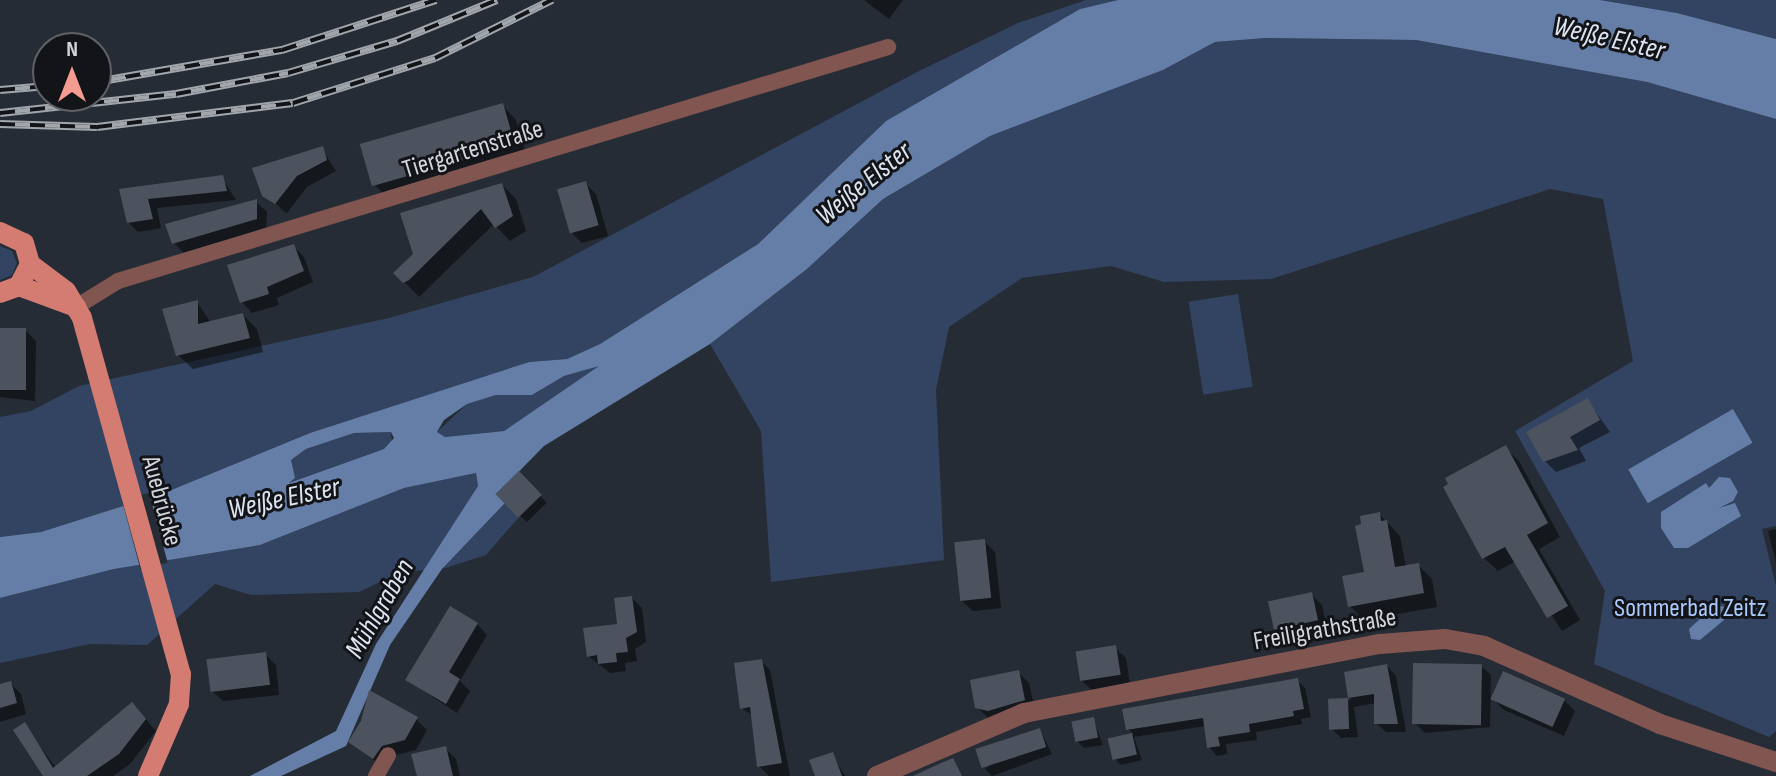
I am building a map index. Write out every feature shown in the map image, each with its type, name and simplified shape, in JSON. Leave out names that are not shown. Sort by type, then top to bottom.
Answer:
[{"type":"main road","points":[[2,229],[24,243],[30,264],[58,284],[76,307]]},
{"type":"main road","points":[[30,264],[10,289],[76,307]]},
{"type":"main road","name":"Auebrücke","points":[[76,307],[94,356],[182,682],[179,704],[148,776]]},
{"type":"street","name":"Tiergartenstraße","points":[[76,307],[118,281],[888,47]]},
{"type":"street","name":"Freiligrathstraße","points":[[877,776],[1024,713],[1380,644],[1445,639],[1484,646],[1660,724],[1776,762]]},
{"type":"street","points":[[376,776],[388,755]]},
{"type":"green space","points":[[1086,0],[1118,0],[1080,9],[886,121],[758,244],[600,344],[567,359],[529,362],[310,433],[164,493],[41,532],[0,537],[0,417],[31,411],[79,386],[389,318],[533,277],[917,72],[1018,23]]},
{"type":"green space","points":[[1600,0],[1776,0],[1776,39],[1677,13]]},
{"type":"green space","name":"Sommerbad Zeitz","points":[[1265,38],[1416,40],[1647,82],[1776,119],[1776,526],[1762,529],[1776,586],[1776,731],[1769,737],[1594,664],[1605,591],[1515,431],[1633,361],[1603,199],[1550,189],[1271,279],[1164,282],[1111,266],[1022,278],[949,327],[936,390],[944,560],[771,582],[761,431],[710,344],[807,269],[883,199],[990,136],[1163,70],[1215,42]]},
{"type":"green space","points":[[0,246],[12,251],[17,263],[12,275],[0,280]]},
{"type":"green space","points":[[1238,294],[1253,387],[1203,395],[1189,302]]},
{"type":"green space","points":[[601,365],[504,431],[444,437],[437,432],[467,404],[496,395],[532,395],[564,376]]},
{"type":"green space","points":[[391,432],[392,443],[384,449],[289,483],[291,460],[306,449],[354,433]]},
{"type":"green space","points":[[476,473],[478,486],[425,570],[399,573],[359,592],[251,595],[215,584],[147,645],[90,644],[0,663],[0,598],[114,569],[260,545],[404,488]]},
{"type":"green space","points":[[505,503],[519,517],[486,555],[442,569]]},
{"type":"water","name":"Weiße Elster","points":[[1118,0],[1600,0],[1677,13],[1776,39],[1776,119],[1647,82],[1416,40],[1265,38],[1215,42],[1163,70],[990,136],[883,199],[807,269],[710,344],[544,446],[497,494],[505,503],[442,569],[390,645],[346,746],[281,776],[250,776],[336,731],[376,644],[478,486],[476,473],[404,488],[260,545],[114,569],[0,598],[0,537],[41,532],[164,493],[310,433],[529,362],[567,359],[600,344],[758,244],[886,121],[1080,9]],"holes":[[[599,366],[504,431],[445,437],[437,432],[444,420],[467,404],[496,395],[532,395],[564,376]],[[391,432],[394,438],[384,449],[289,483],[295,478],[291,460],[306,449],[354,433]]]},
{"type":"water","points":[[1733,409],[1752,443],[1648,503],[1628,470]]},
{"type":"water","points":[[1719,477],[1730,478],[1738,492],[1733,501],[1719,508],[1735,503],[1741,516],[1688,548],[1674,548],[1661,528],[1661,512],[1706,483],[1709,488]]},
{"type":"water","points":[[1715,605],[1725,607],[1724,620],[1700,640],[1691,639],[1689,629]]},
{"type":"pier","points":[[149,493],[168,563],[141,570],[122,500]]},
{"type":"building","points":[[503,103],[515,145],[372,186],[360,144]]},
{"type":"building","points":[[323,146],[327,160],[297,176],[275,204],[262,196],[252,168]]},
{"type":"building","points":[[223,175],[227,191],[148,199],[153,219],[127,223],[119,189]]},
{"type":"building","points":[[586,181],[599,225],[570,233],[557,189]]},
{"type":"building","points":[[502,183],[513,216],[495,228],[481,209],[409,280],[403,283],[393,273],[413,254],[400,213]]},
{"type":"building","points":[[257,199],[257,219],[172,244],[165,224]]},
{"type":"building","points":[[294,244],[304,271],[267,287],[269,294],[240,303],[227,265]]},
{"type":"building","points":[[198,300],[198,324],[243,313],[250,338],[176,356],[162,309]]},
{"type":"building","points":[[0,328],[26,328],[26,390],[0,390]]},
{"type":"building","points":[[1588,398],[1600,420],[1570,437],[1578,450],[1543,462],[1526,432]]},
{"type":"building","points":[[1506,445],[1548,523],[1527,535],[1568,606],[1547,618],[1505,547],[1482,559],[1443,487],[1448,484],[1445,478]]},
{"type":"building","points":[[519,471],[542,495],[518,518],[495,494]]},
{"type":"building","points":[[1380,512],[1381,521],[1387,520],[1395,567],[1419,563],[1424,593],[1348,607],[1342,576],[1364,572],[1355,526],[1361,524],[1360,516]]},
{"type":"building","points":[[985,539],[991,598],[960,601],[954,542]]},
{"type":"building","points":[[1312,592],[1318,620],[1274,630],[1268,601]]},
{"type":"building","points":[[632,596],[637,632],[626,638],[628,652],[616,653],[617,662],[598,664],[597,655],[587,657],[583,628],[617,624],[614,598]]},
{"type":"building","points":[[450,606],[478,623],[449,672],[460,679],[446,704],[405,680]]},
{"type":"building","points":[[1116,645],[1121,675],[1080,681],[1076,651]]},
{"type":"building","points":[[266,652],[270,685],[210,692],[206,659]]},
{"type":"building","points":[[762,659],[782,763],[757,767],[750,707],[740,709],[734,663]]},
{"type":"building","points":[[1413,663],[1482,664],[1481,725],[1412,724]]},
{"type":"building","points":[[1387,664],[1398,724],[1374,724],[1374,694],[1348,698],[1344,672]]},
{"type":"building","points":[[1019,670],[1025,700],[988,711],[975,708],[970,680]]},
{"type":"building","points":[[1503,671],[1565,699],[1553,727],[1490,699]]},
{"type":"building","points":[[1298,678],[1304,709],[1293,711],[1294,716],[1249,724],[1250,732],[1218,737],[1220,746],[1207,748],[1203,718],[1126,730],[1122,709]]},
{"type":"building","points":[[11,681],[17,703],[0,708],[0,684]]},
{"type":"building","points":[[369,690],[418,717],[405,740],[382,746],[373,759],[348,742],[361,721]]},
{"type":"building","points":[[1348,698],[1349,729],[1329,730],[1328,699]]},
{"type":"building","points":[[132,702],[146,719],[119,754],[87,776],[43,776],[13,730],[25,722],[53,768]]},
{"type":"building","points":[[1094,717],[1098,738],[1075,742],[1071,721]]},
{"type":"building","points":[[1040,728],[1046,747],[982,768],[975,749]]},
{"type":"building","points":[[1132,733],[1137,754],[1113,760],[1108,739]]},
{"type":"building","points":[[446,746],[453,776],[417,776],[411,754]]},
{"type":"building","points":[[833,752],[842,776],[815,776],[809,760]]},
{"type":"building","points":[[953,758],[962,776],[913,776],[941,763]]},
{"type":"railway","points":[[112,79],[282,50],[436,0]]},
{"type":"railway","points":[[0,113],[176,94],[288,73],[397,41],[497,0]]},
{"type":"railway","points":[[0,124],[97,127],[293,103],[435,58],[552,0]]},
{"type":"railway","points":[[0,90],[32,87]]},
{"type":"water label","name":"Mühlgraben","points":[[380,609]]}]
